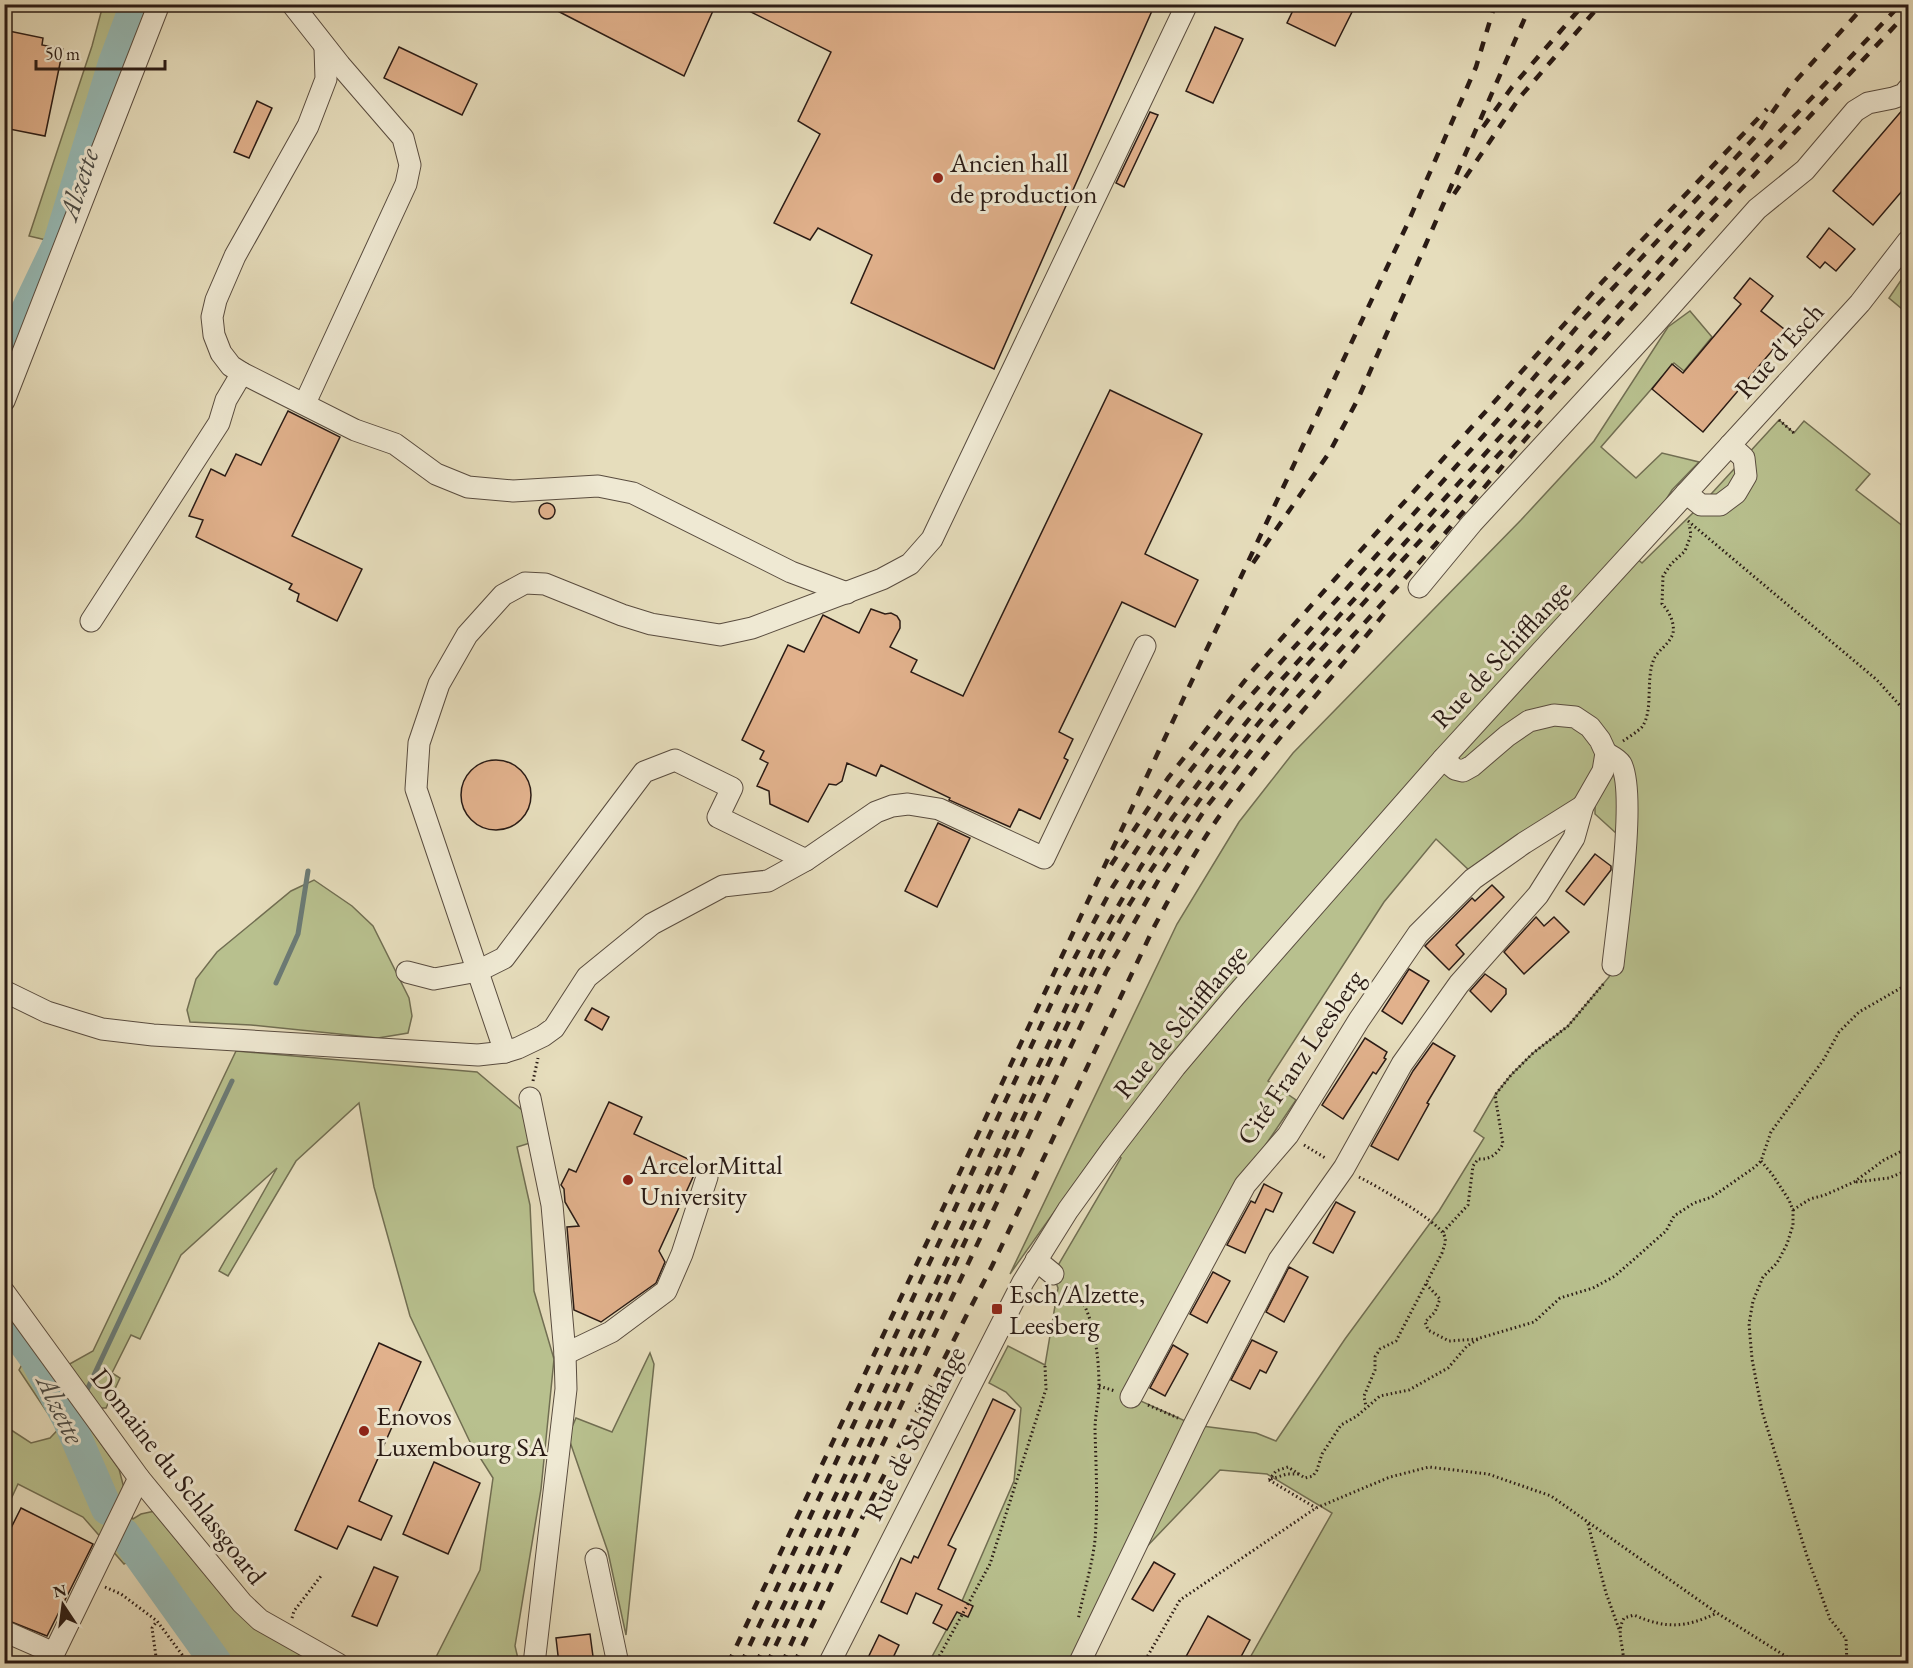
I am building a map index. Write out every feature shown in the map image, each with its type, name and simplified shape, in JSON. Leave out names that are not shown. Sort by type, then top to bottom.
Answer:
[{"type":"street","points":[[4,400],[159,4]]},
{"type":"street","points":[[292,4],[326,48],[403,138],[410,165],[406,184],[304,403]]},
{"type":"street","points":[[505,1052],[417,789],[419,743],[439,684],[467,635],[503,595],[525,583],[545,584],[622,615],[651,624],[720,635],[752,628],[847,593],[882,579],[910,564],[932,539],[1187,4]]},
{"type":"street","points":[[326,48],[326,79],[308,126],[235,256],[216,300],[212,317],[214,335],[221,353],[231,366],[355,430],[395,444],[436,474],[468,487],[513,491],[598,486],[633,493],[791,572],[847,593]]},
{"type":"street","points":[[1419,587],[1472,523],[1757,209],[1805,170],[1855,111],[1868,103],[1904,94],[1908,89]]},
{"type":"street","name":"Rue d'Esch","points":[[1686,493],[1860,303],[1908,241]]},
{"type":"street","points":[[92,621],[219,423],[226,400],[242,373]]},
{"type":"street","points":[[1686,493],[1701,505],[1720,505],[1736,493],[1746,476],[1744,458],[1730,445]]},
{"type":"street","name":"Rue de Schifflange","points":[[829,1664],[993,1338],[1036,1260],[1074,1201],[1175,1067],[1443,759],[1686,493]]},
{"type":"street","points":[[4,992],[47,1012],[102,1029],[153,1035],[464,1055],[505,1052],[543,1036],[554,1028],[587,976],[652,924],[723,886],[768,881],[806,860],[876,812],[892,806],[908,804],[939,808],[1044,858],[1145,646]]},
{"type":"street","points":[[1443,759],[1455,769],[1463,771],[1529,721],[1554,715],[1575,717],[1590,727],[1606,753],[1620,762],[1626,778],[1627,818],[1613,965]]},
{"type":"street","name":"Cité Franz Leesberg","points":[[1079,1664],[1194,1425],[1279,1260],[1344,1168],[1402,1064],[1459,984],[1538,895],[1575,838],[1583,806],[1603,771],[1606,753]]},
{"type":"street","points":[[407,972],[434,979],[478,971],[504,958],[644,772],[675,760],[732,788],[718,817],[806,860]]},
{"type":"street","name":"Cité Franz Leesberg","points":[[1131,1397],[1245,1185],[1288,1135],[1359,1020],[1418,934],[1473,879],[1583,806]]},
{"type":"street","points":[[530,1098],[552,1205],[566,1389],[534,1664]]},
{"type":"street","points":[[565,1354],[611,1332],[666,1290],[682,1254],[707,1177]]},
{"type":"street","points":[[1036,1260],[1053,1274]]},
{"type":"street","name":"Domaine du Schlassgoard","points":[[4,1292],[139,1478],[242,1603],[260,1620],[338,1664]]},
{"type":"street","points":[[4,1631],[54,1653],[139,1478]]},
{"type":"street","points":[[596,1559],[618,1664]]},
{"type":"path","points":[[1779,420],[1794,433]]},
{"type":"path","points":[[1606,753],[1642,726],[1650,698],[1648,679],[1655,657],[1673,633],[1670,613],[1662,604],[1663,576],[1671,564],[1685,551],[1691,535],[1689,522],[1878,680],[1904,710],[1908,710]]},
{"type":"path","points":[[1443,1232],[1468,1205],[1473,1166],[1478,1159],[1487,1160],[1499,1152],[1503,1144],[1495,1095],[1510,1075],[1533,1053],[1568,1026],[1609,977],[1613,965]]},
{"type":"path","points":[[1426,1284],[1440,1299],[1435,1312],[1425,1322],[1428,1330],[1449,1341],[1480,1338],[1534,1322],[1560,1298],[1593,1288],[1615,1276],[1666,1231],[1674,1216],[1694,1203],[1712,1197],[1761,1161],[1771,1132],[1824,1059],[1839,1032],[1859,1012],[1908,984]]},
{"type":"path","points":[[530,1098],[543,1036]]},
{"type":"path","points":[[1793,1210],[1810,1199],[1854,1182],[1884,1160],[1908,1148]]},
{"type":"path","points":[[1761,1161],[1772,1173],[1789,1200],[1793,1210],[1793,1225],[1787,1244],[1777,1263],[1763,1277],[1753,1301],[1749,1324],[1752,1359],[1762,1411],[1807,1556],[1830,1619],[1846,1639],[1847,1664]]},
{"type":"path","points":[[1854,1182],[1889,1178],[1908,1170]]},
{"type":"path","points":[[1366,1407],[1364,1396],[1375,1370],[1375,1357],[1380,1349],[1396,1341],[1446,1241],[1443,1232],[1372,1184]]},
{"type":"path","points":[[1053,1274],[1077,1290],[1088,1310],[1097,1351],[1099,1386],[1095,1427],[1097,1468],[1095,1541],[1076,1630]]},
{"type":"path","points":[[1269,1480],[1276,1471],[1288,1467],[1305,1478],[1313,1476],[1322,1454],[1341,1425],[1357,1416],[1380,1396],[1408,1390],[1448,1368],[1467,1346],[1480,1338]]},
{"type":"path","points":[[935,1664],[990,1564],[1046,1389],[1045,1366]]},
{"type":"path","points":[[1143,1664],[1180,1600],[1316,1508],[1390,1477],[1429,1467],[1488,1474],[1551,1496],[1717,1612],[1797,1664]]},
{"type":"path","points":[[1269,1480],[1287,1474],[1301,1474]]},
{"type":"path","points":[[1269,1480],[1316,1508]]},
{"type":"path","points":[[1588,1523],[1606,1593],[1619,1629],[1623,1646],[1623,1664]]},
{"type":"path","points":[[90,1579],[121,1594],[157,1621],[189,1664]]},
{"type":"path","points":[[1619,1629],[1624,1618],[1634,1615],[1655,1624],[1671,1626],[1697,1622],[1717,1612]]},
{"type":"path","points":[[157,1621],[152,1628],[157,1664]]},
{"type":"green space","points":[[103,5],[150,5],[59,243],[29,236],[92,46]]},
{"type":"green space","points":[[1908,270],[1908,314],[1889,298]]},
{"type":"green space","points":[[1690,311],[1712,337],[1684,371],[1674,363],[1601,447],[1636,478],[1662,453],[1699,462],[1672,490],[1632,554],[1642,563],[1701,505],[1779,420],[1794,433],[1804,421],[1870,474],[1856,490],[1908,530],[1908,1663],[1247,1663],[1332,1513],[1267,1474],[1220,1470],[1133,1561],[1071,1663],[928,1664],[962,1601],[1014,1481],[1021,1408],[1006,1392],[989,1383],[1008,1346],[1045,1365],[1058,1288],[1053,1274],[1121,1158],[1104,1142],[1010,1274],[1177,924],[1239,822],[1293,753],[1521,520],[1594,441],[1668,327]],"holes":[[[1595,788],[1595,814],[1629,845],[1613,965],[1609,977],[1568,1026],[1533,1053],[1495,1095],[1474,1131],[1484,1138],[1439,1211],[1345,1339],[1276,1441],[1256,1433],[1194,1425],[1125,1394],[1256,1159],[1296,1100],[1268,1081],[1384,902],[1436,839],[1471,872]]]},
{"type":"green space","points":[[314,880],[352,906],[373,926],[409,998],[412,1016],[408,1033],[378,1038],[251,1025],[190,1022],[187,1010],[196,979],[217,952],[291,891]]},
{"type":"green space","points":[[236,1051],[477,1072],[522,1110],[530,1143],[517,1147],[530,1205],[534,1291],[554,1359],[541,1489],[515,1646],[519,1663],[433,1663],[480,1570],[493,1478],[470,1442],[410,1316],[374,1187],[359,1103],[296,1161],[228,1276],[219,1271],[277,1168],[181,1255],[140,1339],[131,1335],[112,1373],[120,1378],[106,1408],[97,1408],[66,1366],[93,1351]]},
{"type":"green space","points":[[650,1353],[654,1364],[626,1635],[608,1552],[568,1436],[576,1418],[612,1432]]},
{"type":"green space","points":[[35,1358],[54,1378],[119,1469],[125,1492],[121,1500],[133,1519],[141,1514],[164,1509],[242,1603],[338,1663],[217,1663],[138,1556],[124,1564],[83,1517],[18,1484],[5,1512],[5,1426],[31,1443],[50,1438],[68,1419],[47,1412],[19,1370],[24,1361]]},
{"type":"building","points":[[544,4],[716,4],[684,76]]},
{"type":"building","name":"Ancien hall de production","points":[[735,4],[1155,4],[994,369],[851,303],[872,255],[818,228],[810,240],[774,223],[820,134],[798,121],[831,52]]},
{"type":"building","points":[[1296,4],[1356,4],[1335,46],[1287,23]]},
{"type":"building","points":[[1215,27],[1243,39],[1213,103],[1186,91]]},
{"type":"building","points":[[4,30],[43,38],[42,45],[63,49],[45,136],[4,128]]},
{"type":"building","points":[[399,47],[477,84],[462,115],[384,78]]},
{"type":"building","points":[[257,101],[272,108],[249,158],[234,152]]},
{"type":"building","points":[[1908,106],[1908,184],[1873,225],[1833,191]]},
{"type":"building","points":[[1150,112],[1158,115],[1124,187],[1116,183]]},
{"type":"building","points":[[1829,228],[1855,249],[1836,271],[1825,262],[1820,268],[1807,257]]},
{"type":"building","points":[[1750,278],[1773,296],[1761,311],[1788,332],[1703,432],[1652,389],[1672,364],[1683,373],[1741,304],[1734,298]]},
{"type":"building","points":[[1110,390],[1202,434],[1145,554],[1198,580],[1175,627],[1122,602],[1059,732],[1073,739],[1064,758],[1068,760],[1040,819],[1019,809],[1010,827],[949,800],[950,798],[881,765],[876,776],[847,763],[842,781],[836,785],[829,784],[808,822],[770,804],[769,791],[757,786],[768,763],[760,759],[764,751],[742,740],[788,645],[804,652],[823,615],[859,633],[871,609],[885,614],[891,613],[900,621],[900,628],[890,647],[917,660],[911,672],[963,696]]},
{"type":"building","points":[[288,411],[340,437],[292,536],[362,569],[337,621],[297,601],[299,594],[289,589],[292,584],[196,537],[203,520],[189,516],[211,469],[225,476],[236,454],[261,465]]},
{"type":"building","points":[[547,503],[555,511],[547,519],[539,511]]},
{"type":"building","points":[[496,760],[515,766],[525,776],[531,795],[525,814],[515,824],[496,830],[477,824],[467,814],[461,795],[467,776],[477,766]]},
{"type":"building","points":[[938,823],[970,838],[937,907],[905,891]]},
{"type":"building","points":[[1595,854],[1611,866],[1611,870],[1584,905],[1566,891]]},
{"type":"building","points":[[1492,885],[1504,897],[1456,945],[1464,954],[1449,970],[1425,946],[1472,898],[1475,901]]},
{"type":"building","points":[[1536,917],[1544,926],[1554,917],[1569,932],[1524,974],[1504,952]]},
{"type":"building","points":[[1409,969],[1429,981],[1402,1024],[1382,1011]]},
{"type":"building","points":[[1485,974],[1506,989],[1506,994],[1491,1012],[1470,991]]},
{"type":"building","points":[[592,1008],[609,1017],[602,1030],[585,1020]]},
{"type":"building","points":[[1365,1038],[1387,1052],[1384,1058],[1386,1059],[1376,1074],[1373,1072],[1343,1119],[1322,1105]]},
{"type":"building","points":[[1433,1043],[1455,1056],[1427,1103],[1429,1104],[1398,1160],[1371,1146],[1413,1071]]},
{"type":"building","name":"ArcelorMittal University","points":[[609,1102],[642,1117],[634,1134],[699,1164],[659,1251],[665,1262],[656,1283],[601,1322],[574,1310],[567,1227],[579,1226],[565,1202],[564,1189],[561,1185],[569,1169],[576,1172]]},
{"type":"building","points":[[1264,1184],[1282,1193],[1273,1212],[1266,1209],[1245,1253],[1227,1245],[1251,1201],[1255,1203]]},
{"type":"building","points":[[1336,1202],[1355,1212],[1333,1253],[1313,1243]]},
{"type":"building","points":[[1289,1267],[1308,1277],[1284,1322],[1266,1312]]},
{"type":"building","points":[[1213,1272],[1230,1281],[1207,1323],[1190,1314]]},
{"type":"building","points":[[1252,1340],[1277,1352],[1266,1373],[1260,1370],[1250,1389],[1231,1380]]},
{"type":"building","name":"Enovos Luxembourg SA","points":[[379,1343],[421,1362],[359,1501],[392,1516],[381,1540],[348,1526],[337,1549],[295,1530]]},
{"type":"building","points":[[1173,1345],[1188,1354],[1165,1396],[1150,1388]]},
{"type":"building","points":[[993,1399],[1015,1410],[948,1545],[956,1549],[938,1589],[973,1606],[968,1617],[957,1612],[947,1630],[933,1623],[942,1605],[916,1593],[907,1614],[881,1602],[901,1558],[911,1563],[914,1556],[918,1558]]},
{"type":"building","points":[[434,1462],[480,1483],[448,1554],[403,1534]]},
{"type":"building","points":[[21,1508],[93,1544],[47,1636],[4,1619],[4,1542]]},
{"type":"building","points":[[1154,1562],[1175,1574],[1153,1611],[1132,1599]]},
{"type":"building","points":[[374,1567],[398,1577],[377,1626],[352,1616]]},
{"type":"building","points":[[1208,1616],[1250,1640],[1237,1664],[1182,1664]]},
{"type":"building","points":[[590,1634],[594,1664],[559,1664],[556,1638]]},
{"type":"building","points":[[879,1635],[899,1645],[890,1664],[865,1664]]},
{"type":"waterway","name":"Alzette","points":[[4,358],[59,243],[114,63],[136,4]]},
{"type":"waterway","points":[[276,983],[298,934],[308,871]]},
{"type":"waterway","points":[[86,1392],[232,1081]]},
{"type":"waterway","name":"Alzette","points":[[4,1315],[35,1358],[68,1419],[107,1509]]},
{"type":"waterway","name":"Alzette","points":[[124,1534],[217,1664]]},
{"type":"railway","points":[[728,1664],[1406,227],[1476,67],[1495,4]]},
{"type":"railway","points":[[1253,563],[1329,453],[1358,399],[1531,4]]},
{"type":"railway","points":[[1483,127],[1512,87],[1584,4]]},
{"type":"railway","points":[[1454,194],[1520,97],[1601,4]]},
{"type":"railway","points":[[741,1664],[1059,987],[1112,888],[1179,785],[1238,710],[1503,414],[1583,320],[1755,137],[1790,87],[1866,4]]},
{"type":"railway","points":[[756,1664],[1094,948],[1140,868],[1173,817],[1275,687],[1702,213],[1901,4]]},
{"type":"railway","points":[[767,1664],[1059,1041],[1115,929],[1155,864],[1240,747],[1309,663],[1711,221],[1908,12]]},
{"type":"railway","points":[[1111,865],[1168,778],[1254,669],[1604,280],[1767,109]]},
{"type":"railway","points":[[782,1664],[851,1511],[1106,972],[1159,879],[1208,805],[1265,733],[1435,545],[1541,421]]},
{"type":"railway","points":[[794,1664],[863,1516],[992,1266],[1155,925],[1179,881],[1213,825],[1243,785],[1388,609]]},
{"type":"place","name":"Ancien hall de production","points":[[938,178]]},
{"type":"place","name":"ArcelorMittal University","points":[[628,1180]]},
{"type":"place","name":"Esch/Alzette, Leesberg","points":[[997,1309]]},
{"type":"place","name":"Enovos Luxembourg SA","points":[[364,1431]]}]
